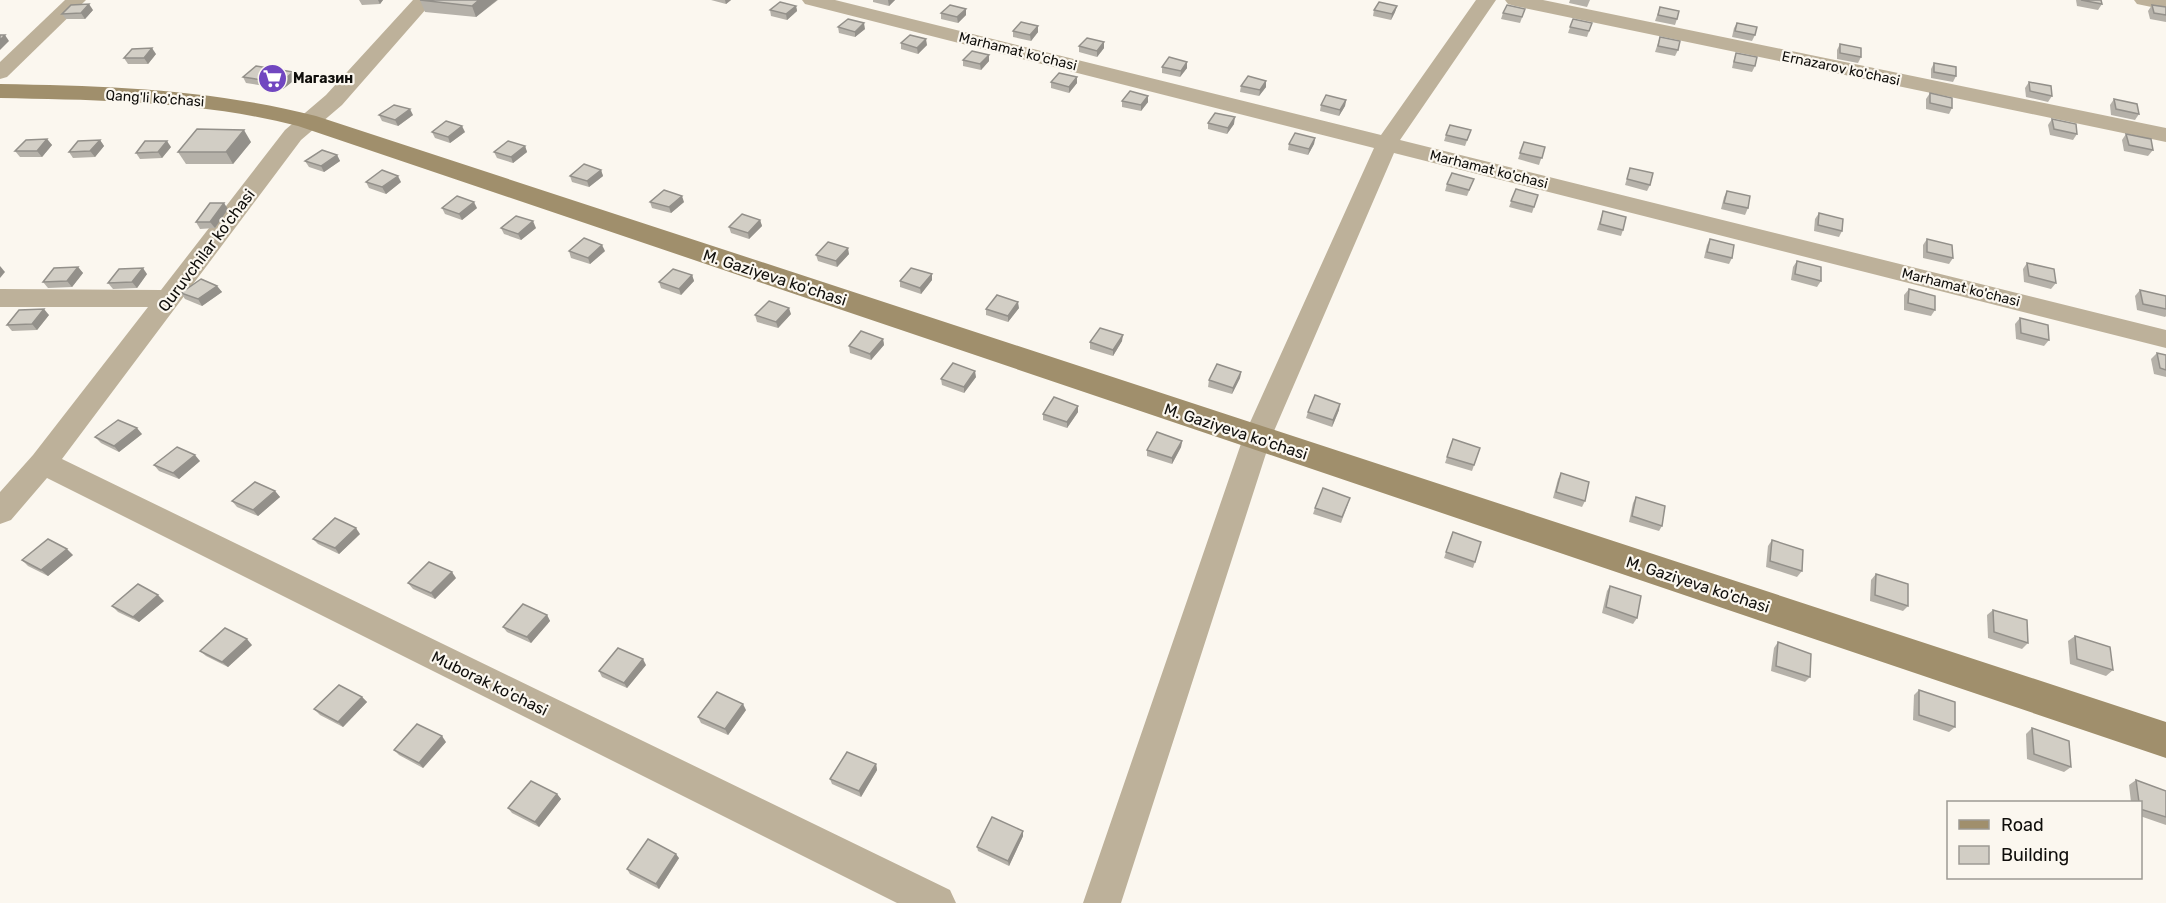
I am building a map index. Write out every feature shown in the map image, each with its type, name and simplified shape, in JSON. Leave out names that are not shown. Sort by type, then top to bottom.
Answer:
[{"type":"street","points":[[0,73],[76,0]]},
{"type":"street","name":"Quruvchilar ko'chasi","points":[[0,512],[43,463],[294,135],[307,121],[334,100],[424,0]]},
{"type":"street","name":"Marhamat ko'chasi","points":[[813,0],[2166,339]]},
{"type":"street","points":[[1102,903],[1257,438],[1387,143],[1486,0]]},
{"type":"street","name":"Ernazarov ko'chasi","points":[[1515,0],[2166,135]]},
{"type":"street","points":[[2144,0],[2166,4]]},
{"type":"street","name":"Qang'li ko'chasi","points":[[0,91],[190,99],[273,111],[307,121]]},
{"type":"street","name":"M. Gaziyeva ko'chasi","points":[[307,121],[2166,740]]},
{"type":"street","points":[[0,298],[169,299]]},
{"type":"street","name":"Muborak ko'chasi","points":[[43,463],[937,903]]},
{"type":"building","points":[[420,0],[479,0],[472,6]]},
{"type":"building","points":[[2081,0],[2101,0],[2102,4]]},
{"type":"building","points":[[780,2],[796,6],[786,14],[770,10]]},
{"type":"building","points":[[1379,2],[1397,6],[1392,14],[1374,10]]},
{"type":"building","points":[[89,4],[81,13],[62,14],[71,5]]},
{"type":"building","points":[[950,5],[966,9],[957,17],[941,13]]},
{"type":"building","points":[[1507,5],[1525,9],[1522,17],[1503,13]]},
{"type":"building","points":[[2152,5],[2166,7],[2166,15],[2154,13]]},
{"type":"building","points":[[1660,7],[1679,11],[1677,19],[1658,15]]},
{"type":"building","points":[[848,19],[864,23],[855,32],[838,27]]},
{"type":"building","points":[[1573,19],[1592,23],[1589,31],[1570,27]]},
{"type":"building","points":[[1021,22],[1038,26],[1030,35],[1013,31]]},
{"type":"building","points":[[1737,23],[1757,27],[1755,35],[1735,31]]},
{"type":"building","points":[[910,35],[926,39],[917,48],[901,43]]},
{"type":"building","points":[[1660,37],[1680,41],[1678,50],[1658,46]]},
{"type":"building","points":[[1087,38],[1104,42],[1097,51],[1079,46]]},
{"type":"building","points":[[1840,44],[1861,48],[1861,57],[1840,53]]},
{"type":"building","points":[[152,48],[144,58],[124,58],[132,49]]},
{"type":"building","points":[[972,51],[989,55],[980,64],[963,60]]},
{"type":"building","points":[[1736,53],[1757,57],[1755,66],[1734,62]]},
{"type":"building","points":[[1169,57],[1187,62],[1181,71],[1162,67]]},
{"type":"building","points":[[1934,63],[1956,67],[1956,76],[1934,72]]},
{"type":"building","points":[[256,66],[293,72],[280,83],[243,77]]},
{"type":"building","points":[[1059,73],[1077,77],[1069,87],[1051,82]]},
{"type":"building","points":[[1248,76],[1266,81],[1260,90],[1241,86]]},
{"type":"building","points":[[2029,82],[2051,86],[2052,96],[2030,91]]},
{"type":"building","points":[[1130,91],[1148,96],[1141,105],[1122,101]]},
{"type":"building","points":[[1930,93],[1952,98],[1952,108],[1930,103]]},
{"type":"building","points":[[1326,95],[1346,100],[1340,110],[1321,105]]},
{"type":"building","points":[[2114,99],[2137,104],[2139,114],[2116,109]]},
{"type":"building","points":[[394,105],[410,109],[395,120],[379,115]]},
{"type":"building","points":[[1215,113],[1235,117],[1228,128],[1208,123]]},
{"type":"building","points":[[2052,119],[2076,124],[2077,134],[2054,129]]},
{"type":"building","points":[[446,121],[462,126],[448,137],[432,132]]},
{"type":"building","points":[[1450,125],[1471,130],[1467,140],[1446,135]]},
{"type":"building","points":[[197,129],[244,130],[226,152],[178,152]]},
{"type":"building","points":[[1295,133],[1315,138],[1309,149],[1289,144]]},
{"type":"building","points":[[2126,134],[2151,139],[2153,150],[2129,145]]},
{"type":"building","points":[[47,139],[37,151],[15,151],[26,140]]},
{"type":"building","points":[[100,140],[90,151],[69,152],[78,141]]},
{"type":"building","points":[[145,141],[167,141],[158,152],[136,153]]},
{"type":"building","points":[[508,141],[525,146],[511,157],[494,152]]},
{"type":"building","points":[[1524,142],[1545,147],[1542,158],[1520,153]]},
{"type":"building","points":[[322,150],[337,155],[321,166],[305,161]]},
{"type":"building","points":[[584,164],[601,170],[587,181],[570,176]]},
{"type":"building","points":[[1630,168],[1653,173],[1650,185],[1627,179]]},
{"type":"building","points":[[382,170],[398,176],[382,187],[366,182]]},
{"type":"building","points":[[1452,173],[1474,179],[1469,190],[1447,184]]},
{"type":"building","points":[[1516,189],[1538,195],[1534,207],[1511,201]]},
{"type":"building","points":[[664,190],[682,196],[669,207],[650,202]]},
{"type":"building","points":[[1727,191],[1750,196],[1748,208],[1724,203]]},
{"type":"building","points":[[457,196],[474,202],[459,214],[442,208]]},
{"type":"building","points":[[210,203],[224,203],[210,222],[196,222]]},
{"type":"building","points":[[1603,211],[1626,217],[1623,230],[1600,224]]},
{"type":"building","points":[[1819,213],[1843,219],[1842,231],[1818,225]]},
{"type":"building","points":[[742,214],[760,220],[748,233],[729,227]]},
{"type":"building","points":[[516,216],[533,221],[518,234],[501,228]]},
{"type":"building","points":[[584,238],[602,245],[588,258],[569,251]]},
{"type":"building","points":[[1710,239],[1734,245],[1732,258],[1707,252]]},
{"type":"building","points":[[1927,239],[1952,245],[1953,258],[1927,252]]},
{"type":"building","points":[[828,242],[848,248],[836,261],[816,255]]},
{"type":"building","points":[[1797,261],[1821,267],[1821,281],[1795,274]]},
{"type":"building","points":[[2027,263],[2054,269],[2056,283],[2029,276]]},
{"type":"building","points":[[78,267],[67,281],[43,282],[54,268]]},
{"type":"building","points":[[143,268],[132,282],[108,283],[119,269]]},
{"type":"building","points":[[911,268],[932,274],[920,288],[900,281]]},
{"type":"building","points":[[673,269],[692,275],[679,289],[659,282]]},
{"type":"building","points":[[201,279],[217,286],[198,299],[181,293]]},
{"type":"building","points":[[1909,289],[1935,296],[1935,310],[1908,303]]},
{"type":"building","points":[[2140,290],[2166,296],[2166,309],[2143,304]]},
{"type":"building","points":[[997,295],[1018,302],[1008,316],[986,309]]},
{"type":"building","points":[[769,301],[789,308],[776,322],[755,315]]},
{"type":"building","points":[[44,309],[32,324],[7,325],[19,310]]},
{"type":"building","points":[[2020,318],[2048,325],[2049,340],[2021,333]]},
{"type":"building","points":[[1100,328],[1123,335],[1113,350],[1090,342]]},
{"type":"building","points":[[861,331],[883,339],[870,354],[849,346]]},
{"type":"building","points":[[2157,353],[2166,355],[2166,370],[2160,368]]},
{"type":"building","points":[[953,363],[975,371],[964,387],[941,379]]},
{"type":"building","points":[[1217,364],[1241,372],[1233,388],[1209,380]]},
{"type":"building","points":[[1315,395],[1340,404],[1333,420],[1308,412]]},
{"type":"building","points":[[1054,397],[1078,406],[1067,422],[1043,414]]},
{"type":"building","points":[[118,420],[137,428],[114,446],[95,437]]},
{"type":"building","points":[[1157,432],[1182,441],[1172,458],[1147,450]]},
{"type":"building","points":[[1453,439],[1480,448],[1474,465],[1447,457]]},
{"type":"building","points":[[177,447],[195,455],[173,473],[154,465]]},
{"type":"building","points":[[1561,473],[1589,482],[1585,501],[1556,492]]},
{"type":"building","points":[[255,482],[275,491],[253,510],[232,501]]},
{"type":"building","points":[[1323,488],[1350,498],[1342,517],[1315,508]]},
{"type":"building","points":[[1636,497],[1665,506],[1662,526],[1632,516]]},
{"type":"building","points":[[335,518],[356,528],[335,548],[313,539]]},
{"type":"building","points":[[1453,532],[1481,542],[1475,562],[1446,552]]},
{"type":"building","points":[[48,539],[67,549],[41,570],[22,560]]},
{"type":"building","points":[[1772,540],[1803,550],[1802,571],[1770,561]]},
{"type":"building","points":[[429,562],[452,572],[431,593],[408,583]]},
{"type":"building","points":[[1876,574],[1908,584],[1908,606],[1875,595]]},
{"type":"building","points":[[138,584],[158,595],[133,617],[112,606]]},
{"type":"building","points":[[1610,586],[1641,596],[1637,618],[1606,607]]},
{"type":"building","points":[[523,604],[547,615],[527,637],[503,627]]},
{"type":"building","points":[[1993,610],[2027,620],[2028,643],[1994,632]]},
{"type":"building","points":[[225,628],[247,639],[222,662],[200,651]]},
{"type":"building","points":[[2075,636],[2110,647],[2113,670],[2077,659]]},
{"type":"building","points":[[1778,642],[1811,654],[1810,677],[1776,666]]},
{"type":"building","points":[[618,648],[643,659],[624,683],[599,671]]},
{"type":"building","points":[[339,685],[362,697],[338,722],[314,709]]},
{"type":"building","points":[[1919,690],[1955,702],[1955,727],[1919,715]]},
{"type":"building","points":[[717,692],[743,704],[725,729],[698,717]]},
{"type":"building","points":[[417,724],[442,736],[419,763],[394,750]]},
{"type":"building","points":[[2032,728],[2069,741],[2071,767],[2034,754]]},
{"type":"building","points":[[847,752],[876,764],[859,791],[830,779]]},
{"type":"building","points":[[2136,780],[2166,791],[2166,817],[2142,810],[2142,801],[2139,801]]},
{"type":"building","points":[[531,781],[557,794],[535,822],[508,808]]},
{"type":"building","points":[[992,817],[1023,831],[1008,861],[977,847]]},
{"type":"building","points":[[648,839],[676,854],[656,884],[627,869]]},
{"type":"place","name":"Магазин","points":[[272,78]]}]
